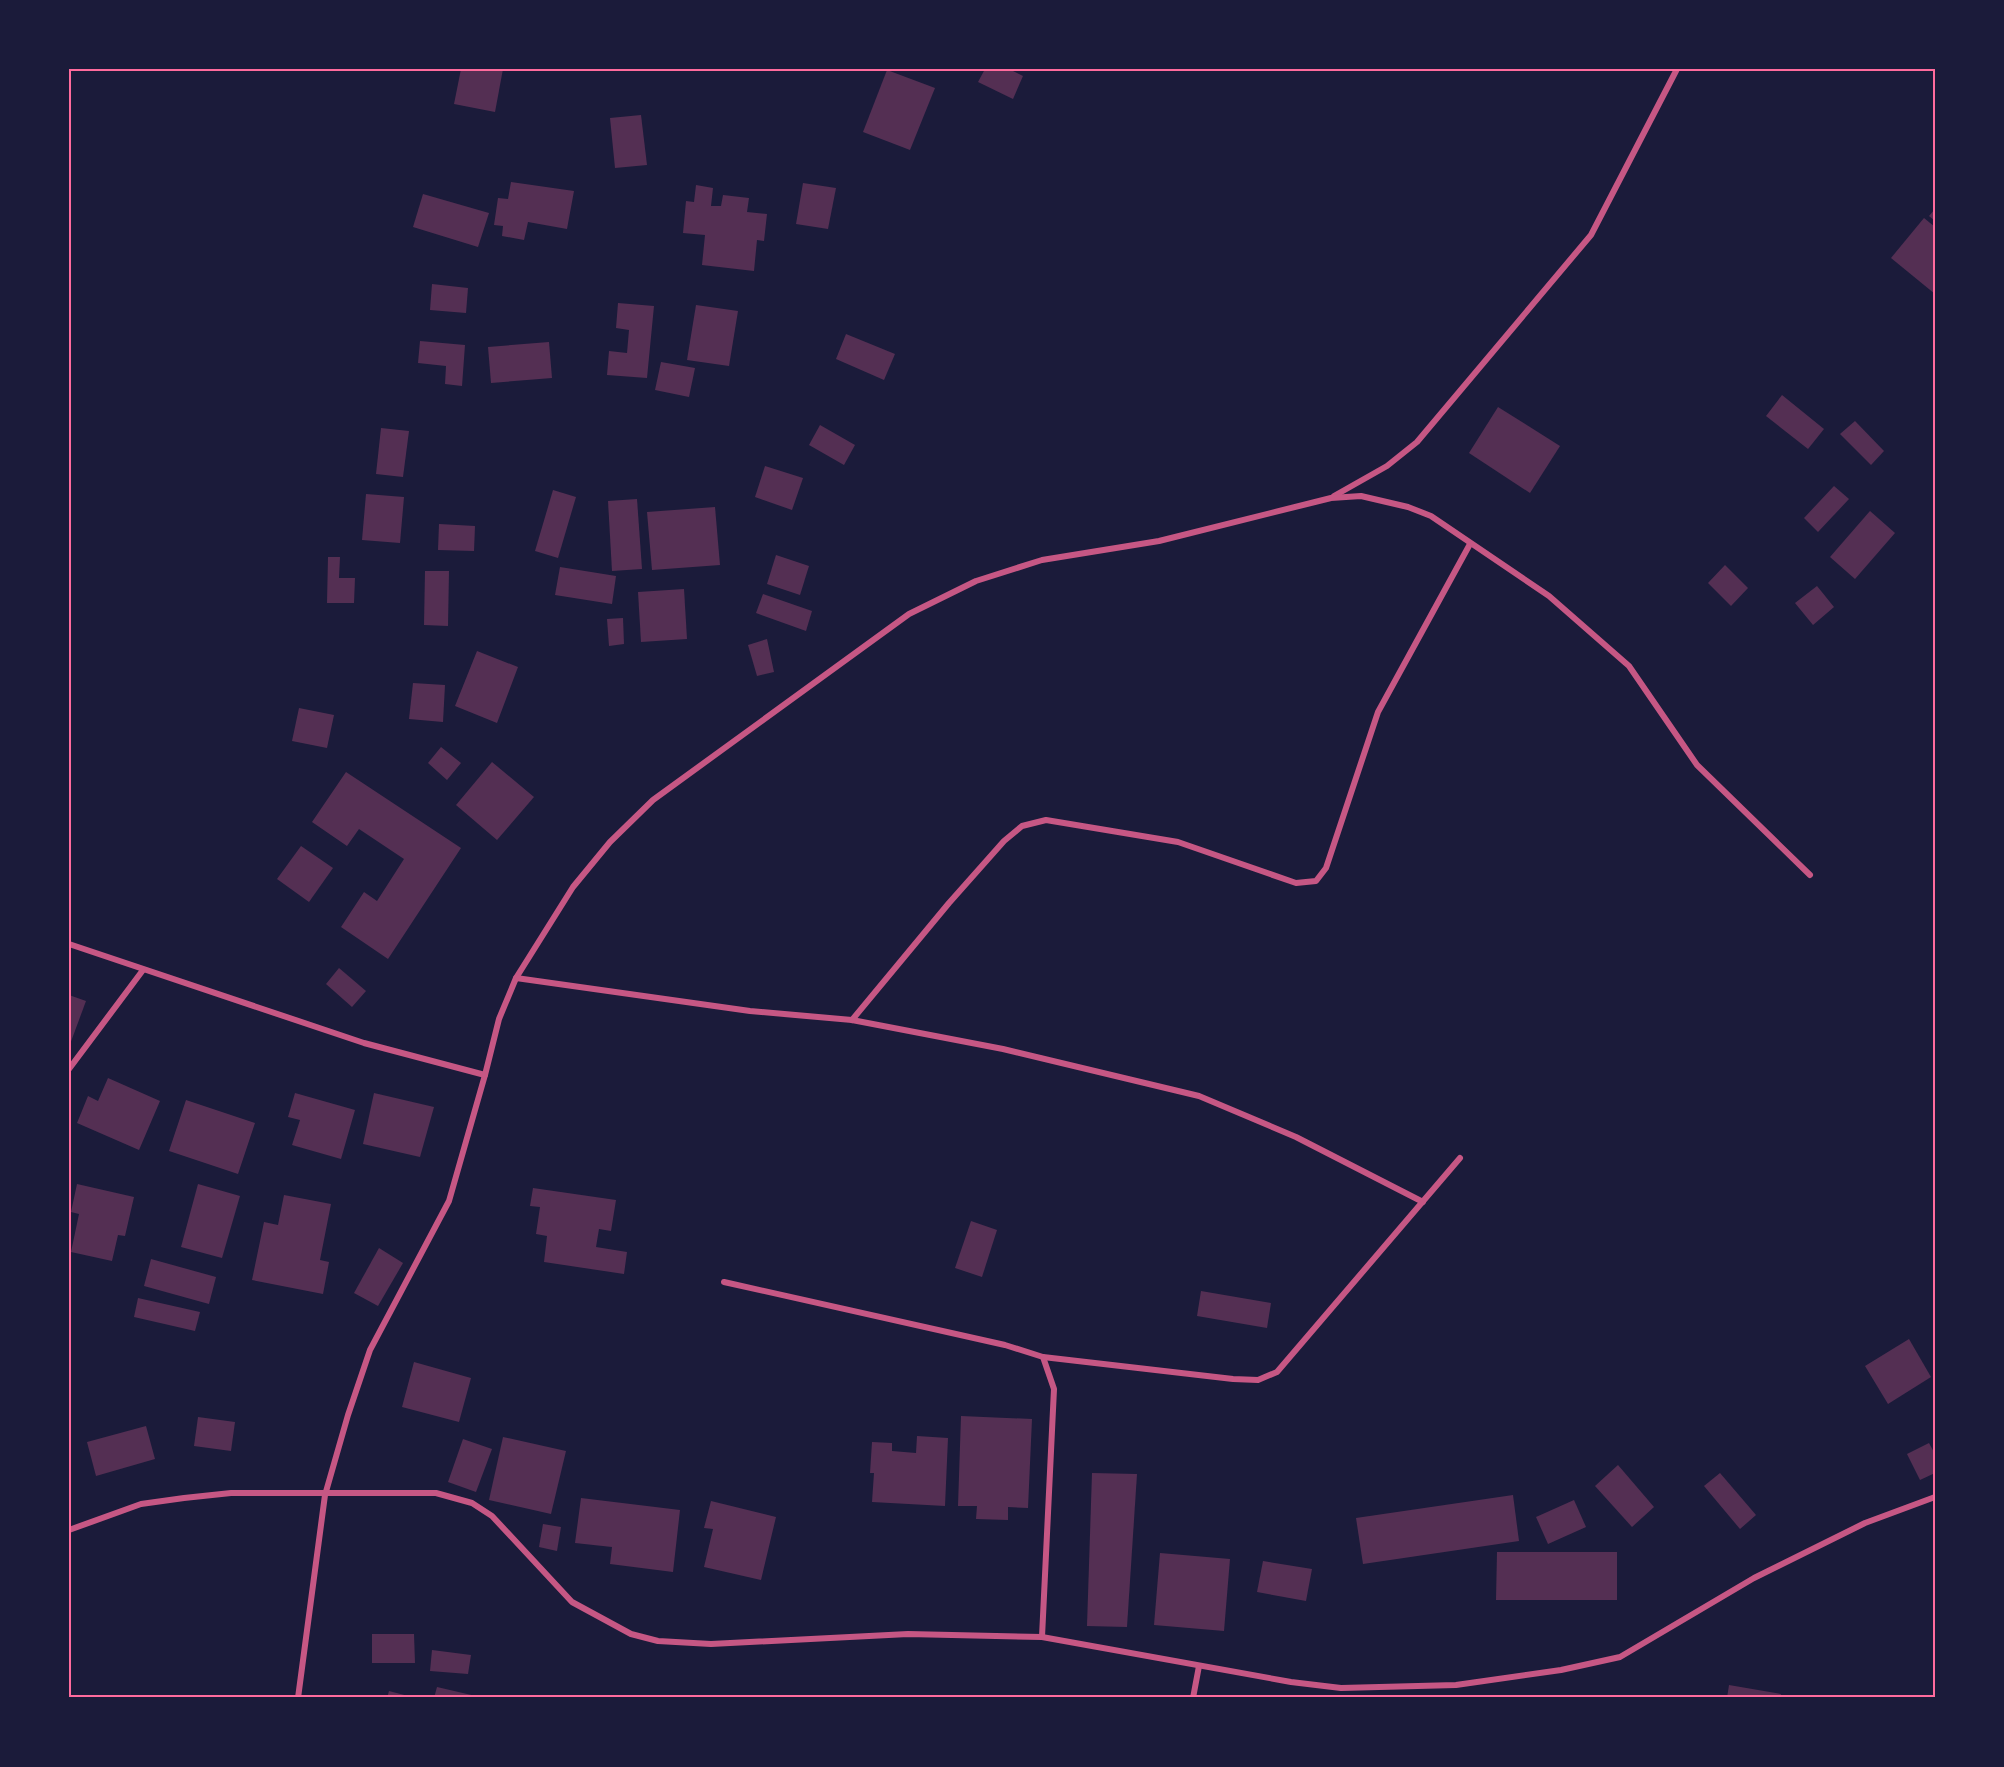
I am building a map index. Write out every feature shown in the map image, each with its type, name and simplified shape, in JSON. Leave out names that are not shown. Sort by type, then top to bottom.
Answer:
[{"type":"street","points":[[1331,498],[1387,466],[1417,442],[1591,235],[1677,69]]},
{"type":"street","points":[[298,1698],[325,1495],[370,1350],[449,1201],[485,1076],[498,1019],[516,978],[573,887],[610,842],[653,800],[909,614],[976,581],[1042,560],[1159,541],[1331,498],[1361,496],[1408,507],[1431,516],[1549,596],[1629,666],[1697,765],[1810,875]]},
{"type":"street","points":[[852,1020],[949,903],[1004,842],[1022,826],[1046,820],[1178,842],[1296,883],[1316,881],[1326,868],[1378,712],[1470,544]]},
{"type":"street","points":[[69,944],[364,1043],[485,1076]]},
{"type":"street","points":[[69,1069],[143,970]]},
{"type":"street","points":[[516,978],[750,1011],[852,1020],[1003,1049],[1199,1096],[1296,1137],[1423,1202]]},
{"type":"street","points":[[724,1282],[1005,1345],[1043,1357],[1258,1380],[1277,1372],[1460,1158]]},
{"type":"street","points":[[1042,1637],[1054,1389],[1043,1357]]},
{"type":"street","points":[[69,1530],[141,1504],[231,1493],[325,1495],[436,1493],[472,1503],[492,1516],[572,1602],[631,1634],[658,1641],[711,1644],[908,1634],[1042,1637],[1291,1682],[1353,1687],[1456,1685],[1561,1670],[1620,1657],[1754,1578],[1864,1523],[1935,1497]]},
{"type":"street","points":[[1193,1698],[1199,1666]]},
{"type":"building","points":[[461,69],[503,69],[495,112],[454,104]]},
{"type":"building","points":[[985,69],[1009,69],[1023,76],[1013,99],[978,82]]},
{"type":"building","points":[[887,70],[935,88],[910,150],[863,132]]},
{"type":"building","points":[[641,115],[647,165],[615,168],[610,118]]},
{"type":"building","points":[[511,182],[574,191],[567,229],[528,222],[524,240],[502,236],[503,226],[494,225],[498,198],[508,199]]},
{"type":"building","points":[[803,183],[836,188],[828,229],[796,224]]},
{"type":"building","points":[[696,185],[713,188],[711,206],[721,206],[723,195],[749,198],[747,212],[767,214],[764,241],[757,240],[754,271],[702,265],[705,235],[683,233],[686,201],[694,202]]},
{"type":"building","points":[[423,194],[489,213],[478,247],[413,227]]},
{"type":"building","points":[[1935,209],[1935,221],[1929,216]]},
{"type":"building","points":[[1924,218],[1935,227],[1935,294],[1891,258]]},
{"type":"building","points":[[432,284],[468,288],[466,313],[430,310]]},
{"type":"building","points":[[618,303],[654,306],[647,378],[607,375],[609,351],[627,353],[629,330],[616,328]]},
{"type":"building","points":[[696,305],[738,311],[729,366],[687,360]]},
{"type":"building","points":[[846,334],[895,354],[884,380],[836,359]]},
{"type":"building","points":[[420,341],[465,345],[462,386],[445,384],[446,366],[418,363]]},
{"type":"building","points":[[549,342],[552,378],[491,383],[488,347]]},
{"type":"building","points":[[661,362],[695,368],[689,397],[655,390]]},
{"type":"building","points":[[1782,395],[1824,429],[1808,449],[1766,416]]},
{"type":"building","points":[[1498,407],[1560,446],[1530,493],[1469,453]]},
{"type":"building","points":[[1855,421],[1884,451],[1871,465],[1840,434]]},
{"type":"building","points":[[820,425],[855,445],[844,465],[809,445]]},
{"type":"building","points":[[381,428],[409,431],[403,477],[376,474]]},
{"type":"building","points":[[765,466],[803,478],[792,510],[755,497]]},
{"type":"building","points":[[1834,486],[1849,499],[1818,532],[1804,518]]},
{"type":"building","points":[[553,490],[576,497],[558,558],[535,551]]},
{"type":"building","points":[[366,494],[404,497],[400,543],[362,540]]},
{"type":"building","points":[[637,499],[642,569],[612,571],[608,501]]},
{"type":"building","points":[[715,507],[720,565],[652,570],[647,512]]},
{"type":"building","points":[[1870,511],[1895,533],[1855,579],[1830,557]]},
{"type":"building","points":[[439,524],[475,526],[474,551],[438,550]]},
{"type":"building","points":[[776,555],[809,566],[800,595],[767,584]]},
{"type":"building","points":[[328,557],[340,557],[339,578],[355,578],[354,603],[327,603]]},
{"type":"building","points":[[1725,565],[1748,588],[1731,606],[1708,583]]},
{"type":"building","points":[[560,567],[616,576],[612,604],[555,595]]},
{"type":"building","points":[[425,571],[449,571],[448,626],[424,625]]},
{"type":"building","points":[[1817,586],[1834,607],[1813,625],[1795,603]]},
{"type":"building","points":[[684,589],[687,639],[641,642],[638,592]]},
{"type":"building","points":[[763,594],[812,611],[806,631],[756,613]]},
{"type":"building","points":[[623,618],[624,644],[609,646],[607,619]]},
{"type":"building","points":[[767,639],[774,672],[757,676],[748,645]]},
{"type":"building","points":[[477,651],[518,667],[497,723],[455,706]]},
{"type":"building","points":[[413,683],[445,685],[443,722],[409,719]]},
{"type":"building","points":[[299,708],[334,715],[327,748],[292,741]]},
{"type":"building","points":[[441,747],[461,763],[447,780],[428,763]]},
{"type":"building","points":[[492,762],[534,797],[497,840],[456,805]]},
{"type":"building","points":[[346,772],[461,848],[388,959],[341,927],[364,892],[377,901],[404,859],[359,829],[347,846],[312,822]]},
{"type":"building","points":[[301,846],[333,868],[309,902],[277,879]]},
{"type":"building","points":[[339,968],[366,991],[352,1007],[326,984]]},
{"type":"building","points":[[69,995],[86,1001],[69,1047]]},
{"type":"building","points":[[108,1078],[160,1101],[139,1150],[77,1123],[88,1096],[98,1101]]},
{"type":"building","points":[[295,1093],[355,1110],[341,1159],[292,1145],[300,1120],[288,1117]]},
{"type":"building","points":[[374,1093],[434,1107],[420,1157],[363,1144]]},
{"type":"building","points":[[186,1100],[255,1123],[238,1174],[169,1151]]},
{"type":"building","points":[[77,1184],[134,1197],[125,1236],[118,1235],[112,1261],[71,1252],[79,1214],[71,1212]]},
{"type":"building","points":[[198,1184],[240,1196],[222,1258],[181,1247]]},
{"type":"building","points":[[533,1188],[616,1200],[611,1231],[599,1229],[596,1247],[627,1252],[624,1274],[544,1262],[547,1236],[536,1234],[540,1207],[530,1206]]},
{"type":"building","points":[[284,1195],[331,1204],[320,1260],[329,1262],[323,1294],[252,1280],[264,1222],[278,1225]]},
{"type":"building","points":[[971,1221],[997,1230],[982,1277],[955,1268]]},
{"type":"building","points":[[379,1248],[403,1263],[378,1306],[354,1293]]},
{"type":"building","points":[[151,1259],[216,1277],[209,1304],[144,1286]]},
{"type":"building","points":[[1201,1291],[1271,1303],[1267,1328],[1197,1316]]},
{"type":"building","points":[[138,1298],[200,1312],[195,1331],[134,1317]]},
{"type":"building","points":[[1909,1339],[1931,1377],[1888,1404],[1865,1366]]},
{"type":"building","points":[[414,1362],[471,1378],[459,1422],[402,1407]]},
{"type":"building","points":[[961,1416],[1032,1419],[1028,1508],[1008,1507],[1008,1520],[976,1519],[977,1506],[958,1506]]},
{"type":"building","points":[[198,1417],[235,1422],[231,1451],[194,1446]]},
{"type":"building","points":[[146,1426],[155,1459],[96,1476],[87,1442]]},
{"type":"building","points":[[917,1436],[948,1438],[945,1506],[872,1502],[874,1473],[870,1473],[872,1442],[892,1443],[892,1451],[916,1453]]},
{"type":"building","points":[[503,1437],[566,1451],[551,1514],[489,1500]]},
{"type":"building","points":[[463,1439],[492,1449],[476,1492],[448,1482]]},
{"type":"building","points":[[1929,1443],[1935,1454],[1935,1473],[1920,1480],[1907,1454]]},
{"type":"building","points":[[1618,1465],[1654,1507],[1632,1527],[1595,1486]]},
{"type":"building","points":[[1092,1473],[1137,1474],[1127,1627],[1087,1626]]},
{"type":"building","points":[[1720,1473],[1756,1515],[1740,1529],[1704,1486]]},
{"type":"building","points":[[1513,1495],[1519,1541],[1363,1564],[1356,1518]]},
{"type":"building","points":[[581,1498],[680,1510],[673,1572],[610,1564],[612,1547],[575,1543]]},
{"type":"building","points":[[1574,1500],[1586,1527],[1548,1544],[1536,1517]]},
{"type":"building","points":[[711,1501],[776,1517],[761,1580],[704,1567],[713,1529],[704,1528]]},
{"type":"building","points":[[543,1524],[561,1527],[557,1551],[539,1547]]},
{"type":"building","points":[[1497,1552],[1617,1552],[1617,1600],[1496,1600]]},
{"type":"building","points":[[1160,1553],[1230,1559],[1224,1631],[1154,1625]]},
{"type":"building","points":[[1263,1561],[1312,1569],[1306,1601],[1257,1592]]},
{"type":"building","points":[[372,1634],[414,1634],[415,1663],[372,1663]]},
{"type":"building","points":[[432,1650],[471,1655],[468,1674],[430,1671]]},
{"type":"building","points":[[1729,1685],[1781,1694],[1780,1698],[1727,1698]]},
{"type":"building","points":[[437,1687],[480,1697],[480,1698],[434,1698]]},
{"type":"building","points":[[389,1691],[412,1697],[387,1698]]}]
